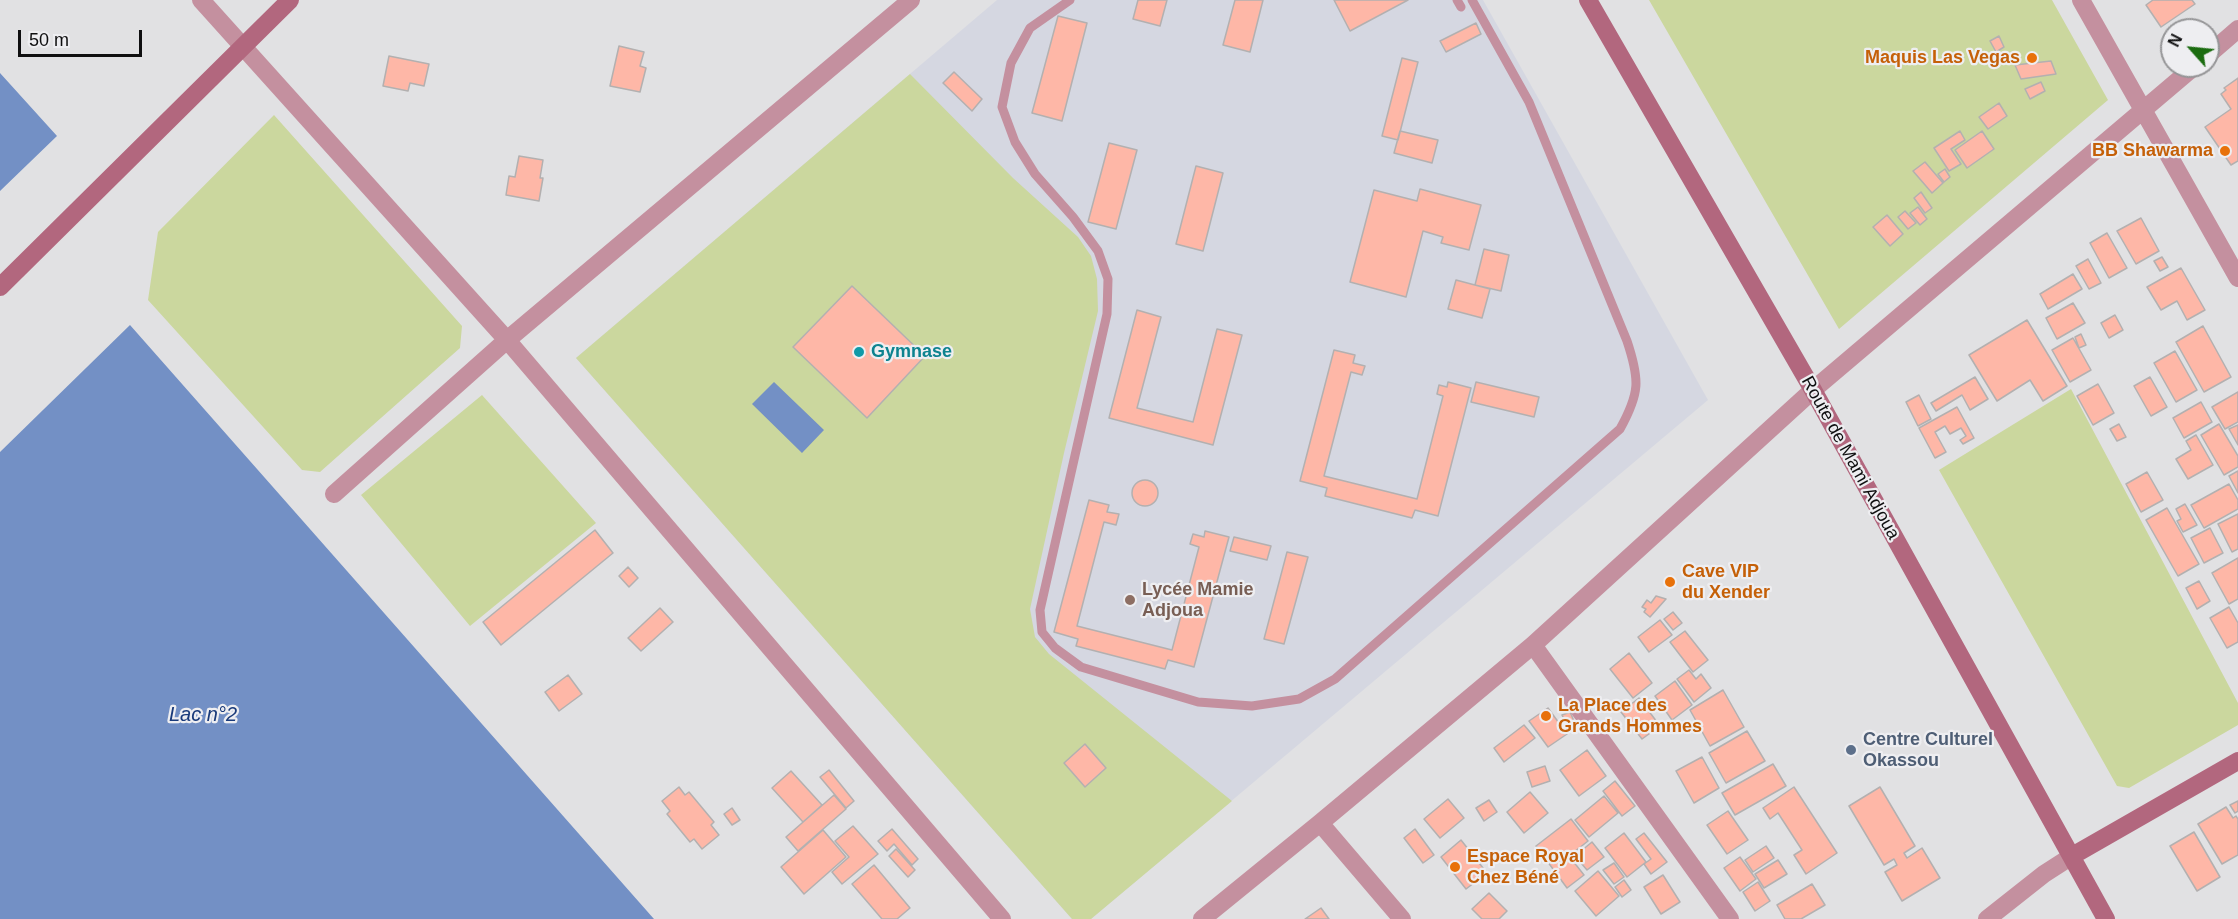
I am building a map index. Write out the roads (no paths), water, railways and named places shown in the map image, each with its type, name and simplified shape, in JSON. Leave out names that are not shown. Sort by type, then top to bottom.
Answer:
[{"type":"street","points":[[201,0],[507,340],[1002,919]]},
{"type":"street","points":[[0,287],[290,0]]},
{"type":"street","points":[[334,494],[507,340],[911,0]]},
{"type":"street","name":"Route de Mami Adjoua","points":[[1588,0],[1813,390],[2106,919]]},
{"type":"street","points":[[2081,0],[2238,278]]},
{"type":"street","points":[[2220,45],[2238,29]]},
{"type":"street","points":[[1202,919],[1320,824],[1533,645],[1813,390],[2181,78]]},
{"type":"street","points":[[1533,645],[1730,919]]},
{"type":"street","points":[[1987,919],[2044,874],[2072,856],[2238,761]]},
{"type":"street","points":[[1320,824],[1402,919]]},
{"type":"lane","points":[[1070,0],[1030,28],[1011,63],[1002,107],[1015,142],[1035,174],[1073,217],[1098,251],[1108,279],[1107,314],[1040,610],[1042,632],[1055,648],[1081,668],[1198,702],[1252,706],[1299,699],[1335,679],[1620,429],[1630,410],[1637,388],[1636,368],[1627,341],[1528,102],[1472,0]]},
{"type":"water","points":[[0,73],[57,136],[0,191]]},
{"type":"water","name":"Lac n°2","points":[[130,325],[654,919],[0,919],[0,452]]},
{"type":"water","points":[[774,382],[824,430],[802,453],[752,404]]},
{"type":"place","name":"Maquis Las Vegas","points":[[2032,58]]},
{"type":"place","name":"BB Shawarma","points":[[2225,151]]},
{"type":"place","name":"Gymnase","points":[[859,352]]},
{"type":"place","name":"Cave VIP du Xender","points":[[1670,582]]},
{"type":"place","name":"Lycée Mamie Adjoua","points":[[1130,600]]},
{"type":"place","name":"La Place des Grands Hommes","points":[[1546,716]]},
{"type":"place","name":"Centre Culturel Okassou","points":[[1851,750]]},
{"type":"place","name":"Espace Royal Chez Béné","points":[[1455,867]]}]
